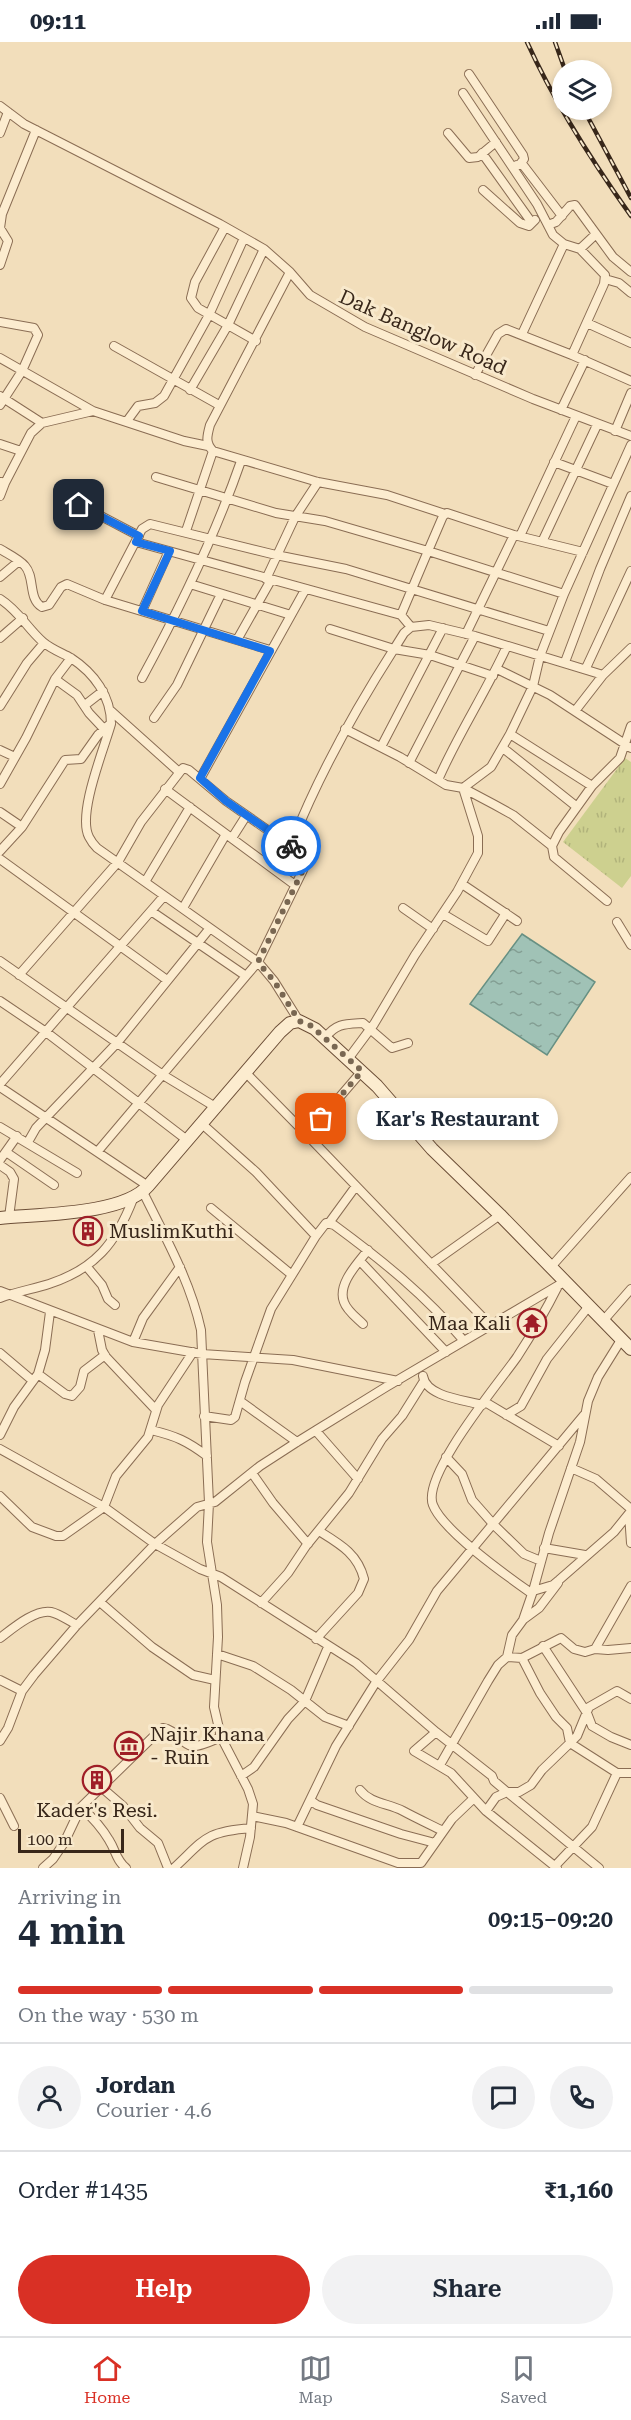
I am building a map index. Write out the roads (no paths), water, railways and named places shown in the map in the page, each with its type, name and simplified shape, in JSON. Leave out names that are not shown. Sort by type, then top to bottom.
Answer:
[{"type":"main road","points":[[4,1217],[77,1211],[142,1192],[201,1123],[217,1108],[280,1032],[290,1023],[299,1021],[310,1025],[362,1071],[432,1149],[500,1215],[550,1268],[561,1284],[589,1306],[631,1349]]},
{"type":"street","points":[[470,74],[523,155],[524,159],[516,166]]},
{"type":"street","points":[[463,93],[496,142],[562,216]]},
{"type":"street","name":"Dak Banglow Road","points":[[0,106],[36,130],[264,249],[290,272],[310,296],[384,337],[561,410],[631,436]]},
{"type":"street","points":[[0,132],[8,112]]},
{"type":"street","points":[[0,265],[8,242],[0,228],[2,214],[36,130]]},
{"type":"street","points":[[448,133],[469,158],[474,158],[496,142]]},
{"type":"street","points":[[482,153],[532,223]]},
{"type":"street","points":[[516,166],[553,236],[564,244],[580,249],[602,271],[605,279],[572,355]]},
{"type":"street","points":[[483,190],[520,223],[529,226],[542,214]]},
{"type":"street","points":[[548,225],[562,216],[570,206],[575,205],[613,257],[631,272]]},
{"type":"street","points":[[225,227],[191,290],[193,303],[208,315],[256,341]]},
{"type":"street","points":[[580,249],[596,234]]},
{"type":"street","points":[[127,422],[138,406],[159,401],[173,379],[208,315],[244,238]]},
{"type":"street","points":[[522,334],[564,244]]},
{"type":"street","points":[[190,390],[228,326],[264,249]]},
{"type":"street","points":[[186,531],[200,492],[211,449],[207,437],[219,405],[256,341],[290,272]]},
{"type":"street","points":[[605,279],[619,283],[631,293]]},
{"type":"street","points":[[0,322],[37,330],[36,340],[22,371],[1,400],[42,423]]},
{"type":"street","points":[[587,323],[631,343]]},
{"type":"street","points":[[475,375],[502,330],[506,329],[631,381]]},
{"type":"street","points":[[114,346],[219,405]]},
{"type":"street","points":[[0,358],[93,411],[241,461],[318,482],[387,495],[517,535],[583,552]]},
{"type":"street","points":[[561,410],[585,360]]},
{"type":"street","points":[[615,431],[631,393]]},
{"type":"street","points":[[0,496],[2,482],[31,434],[42,423],[93,411]]},
{"type":"street","points":[[466,634],[576,416]]},
{"type":"street","points":[[542,542],[597,424]]},
{"type":"street","points":[[0,444],[21,451]]},
{"type":"street","points":[[463,788],[491,766],[510,734],[533,686],[540,656],[564,594],[631,445]]},
{"type":"street","points":[[142,678],[202,560],[228,499],[241,461]]},
{"type":"street","points":[[554,462],[613,484]]},
{"type":"street","points":[[156,477],[200,492],[295,518],[325,521],[564,594]]},
{"type":"street","points":[[237,640],[257,605],[276,555],[295,518],[318,482]]},
{"type":"street","points":[[59,495],[137,539],[170,551],[400,615],[411,627]]},
{"type":"street","points":[[565,662],[600,569],[631,496]]},
{"type":"street","points":[[400,615],[445,514]]},
{"type":"street","points":[[105,600],[137,539],[146,525],[150,524],[212,537],[276,555],[324,563],[549,631]]},
{"type":"street","points":[[0,549],[19,561],[29,572],[35,600],[42,607],[49,605],[64,585],[270,651]]},
{"type":"street","points":[[142,611],[170,551]]},
{"type":"street","points":[[0,577],[19,561]]},
{"type":"street","points":[[586,668],[631,571]]},
{"type":"street","points":[[190,584],[291,615]]},
{"type":"street","points":[[200,778],[305,590]]},
{"type":"street","points":[[154,718],[177,685],[221,594]]},
{"type":"street","points":[[0,599],[23,618],[44,643],[84,668],[103,691],[111,711],[111,723],[94,777],[86,819],[88,836],[97,848],[258,962],[274,981],[299,1021]]},
{"type":"street","points":[[0,638],[23,618]]},
{"type":"street","points":[[292,847],[308,803],[345,729],[404,633],[411,627],[429,625],[476,636],[603,675]]},
{"type":"street","points":[[381,747],[443,628]]},
{"type":"street","points":[[330,629],[394,649],[430,655],[460,665],[495,672],[533,686],[627,746]]},
{"type":"street","points":[[409,763],[476,636]]},
{"type":"street","points":[[0,706],[27,663],[44,643]]},
{"type":"street","points":[[438,780],[465,723],[495,672],[507,646]]},
{"type":"street","points":[[575,711],[603,675],[630,648]]},
{"type":"street","points":[[0,783],[55,679],[71,658]]},
{"type":"street","points":[[55,679],[77,695],[104,729]]},
{"type":"street","points":[[85,705],[103,691]]},
{"type":"street","points":[[111,711],[179,772]]},
{"type":"street","points":[[0,851],[22,827],[65,760],[81,759],[111,723]]},
{"type":"street","points":[[552,846],[592,786],[620,758],[627,746],[631,726]]},
{"type":"street","points":[[345,729],[446,785],[463,788],[513,815],[552,846],[554,857],[607,901]]},
{"type":"street","points":[[510,734],[592,786]]},
{"type":"street","points":[[503,748],[577,807]]},
{"type":"street","points":[[0,750],[15,757]]},
{"type":"street","points":[[19,975],[118,862],[141,822],[179,772],[186,768],[246,816],[292,847],[305,863],[258,962],[98,1151]]},
{"type":"street","points":[[348,1059],[374,1024],[462,884],[478,853],[478,836],[463,788]]},
{"type":"street","points":[[165,789],[295,885]]},
{"type":"street","points":[[145,882],[190,807]]},
{"type":"street","points":[[0,812],[22,827]]},
{"type":"street","points":[[183,908],[229,836],[246,816]]},
{"type":"street","points":[[0,859],[167,980]]},
{"type":"street","points":[[462,884],[517,921]]},
{"type":"street","points":[[164,896],[0,1085],[98,1151],[142,1192],[180,1268],[195,1305],[201,1330],[197,1353],[207,1456],[209,1503],[207,1542],[217,1605],[215,1716],[221,1737],[251,1796],[251,1828],[243,1868]]},
{"type":"street","points":[[403,908],[433,929]]},
{"type":"street","points":[[151,911],[246,976]]},
{"type":"street","points":[[443,914],[488,941],[506,913]]},
{"type":"street","points":[[617,922],[630,942]]},
{"type":"street","points":[[28,1142],[47,1116],[117,1043],[210,928]]},
{"type":"street","points":[[630,942],[631,929]]},
{"type":"street","points":[[0,961],[163,1075],[217,1108]]},
{"type":"street","points":[[0,1001],[46,1032],[187,1140]]},
{"type":"street","points":[[325,1038],[332,1028],[339,1024],[363,1023],[392,1048],[408,1043]]},
{"type":"street","points":[[307,1135],[362,1071]]},
{"type":"street","points":[[246,1073],[490,1325]]},
{"type":"street","points":[[201,1123],[256,1172],[316,1236]]},
{"type":"street","points":[[0,1127],[77,1173]]},
{"type":"street","points":[[0,1160],[16,1136]]},
{"type":"street","points":[[6,1152],[54,1185]]},
{"type":"street","points":[[0,1166],[10,1172],[14,1179],[4,1217]]},
{"type":"street","points":[[550,1268],[631,1177]]},
{"type":"street","points":[[204,1416],[234,1419],[271,1309],[316,1236],[329,1223],[356,1186]]},
{"type":"street","points":[[3,1295],[50,1283],[87,1267],[114,1240],[142,1192]]},
{"type":"street","points":[[211,1209],[292,1275]]},
{"type":"street","points":[[431,1264],[500,1215]]},
{"type":"street","points":[[329,1223],[408,1282],[465,1341]]},
{"type":"street","points":[[363,1324],[347,1308],[342,1293],[349,1276],[368,1250]]},
{"type":"street","points":[[360,1261],[446,1352]]},
{"type":"street","points":[[87,1267],[102,1285],[108,1299],[115,1305]]},
{"type":"street","points":[[133,1341],[147,1312],[180,1268]]},
{"type":"street","points":[[0,1741],[8,1728],[22,1691],[77,1625],[101,1603],[155,1544],[197,1507],[221,1498],[297,1442],[561,1284]]},
{"type":"street","points":[[532,1592],[472,1547],[442,1521],[432,1503],[434,1485],[446,1457],[532,1333],[561,1284]]},
{"type":"street","points":[[603,1321],[631,1290]]},
{"type":"street","points":[[3,1295],[133,1341],[197,1353],[254,1356],[328,1365],[398,1381]]},
{"type":"street","points":[[506,1415],[521,1406],[547,1359],[589,1306]]},
{"type":"street","points":[[0,1435],[3,1418],[36,1378],[45,1350],[50,1312]]},
{"type":"street","points":[[98,1329],[105,1355],[156,1410]]},
{"type":"street","points":[[523,1620],[544,1548],[580,1442],[584,1415],[598,1377],[621,1340]]},
{"type":"street","points":[[0,1353],[36,1378],[72,1396],[80,1387],[84,1371],[105,1355]]},
{"type":"street","points":[[0,1496],[32,1527],[56,1536],[68,1533],[104,1507],[116,1476],[148,1437],[156,1410],[197,1353]]},
{"type":"street","points":[[421,1367],[424,1381],[431,1389],[441,1394],[484,1404],[559,1446]]},
{"type":"street","points":[[261,1603],[288,1573],[308,1544],[342,1503],[382,1439],[402,1416],[424,1381]]},
{"type":"street","points":[[240,1401],[297,1442]]},
{"type":"street","points":[[297,1827],[336,1746],[376,1682],[409,1640],[437,1591],[584,1415]]},
{"type":"street","points":[[151,1431],[177,1436],[207,1456]]},
{"type":"street","points":[[316,1431],[358,1479]]},
{"type":"street","points":[[0,1449],[104,1507],[155,1544],[200,1569],[211,1572],[356,1663],[599,1868]]},
{"type":"street","points":[[446,1457],[459,1470],[472,1500],[494,1525],[524,1554],[541,1561]]},
{"type":"street","points":[[571,1468],[596,1479],[630,1512],[631,1544]]},
{"type":"street","points":[[252,1473],[273,1503],[308,1544]]},
{"type":"street","points":[[532,1592],[553,1585],[614,1532],[630,1512]]},
{"type":"street","points":[[316,1639],[358,1593],[364,1580],[349,1550],[319,1531]]},
{"type":"street","points":[[544,1548],[585,1555]]},
{"type":"street","points":[[440,1765],[488,1680],[498,1665],[507,1657],[512,1635],[523,1620],[539,1608],[559,1580]]},
{"type":"street","points":[[595,1649],[631,1586]]},
{"type":"street","points":[[101,1603],[152,1647],[193,1675],[215,1680]]},
{"type":"street","points":[[0,1638],[26,1619],[45,1612],[54,1613],[77,1625]]},
{"type":"street","points":[[507,1657],[522,1658],[561,1638],[574,1649],[585,1652],[595,1649],[631,1648]]},
{"type":"street","points":[[543,1646],[587,1713],[592,1726],[631,1745]]},
{"type":"street","points":[[241,1776],[254,1767],[288,1719],[305,1701],[328,1647]]},
{"type":"street","points":[[217,1654],[253,1666],[325,1717],[349,1726]]},
{"type":"street","points":[[522,1658],[540,1693],[556,1717],[567,1728],[570,1743],[618,1773],[631,1773]]},
{"type":"street","points":[[0,1680],[22,1691]]},
{"type":"street","points":[[486,1811],[496,1797],[507,1792],[519,1792],[531,1785],[542,1770],[577,1736],[589,1707],[617,1691],[631,1699]]},
{"type":"street","points":[[43,1868],[53,1859],[64,1843],[81,1807],[152,1736],[163,1728],[170,1729],[190,1746],[221,1737]]},
{"type":"street","points":[[436,1732],[414,1751],[451,1773],[486,1811],[556,1867],[592,1827],[618,1773]]},
{"type":"street","points":[[101,1787],[123,1806],[140,1828],[158,1843],[168,1868]]},
{"type":"street","points":[[360,1790],[366,1798],[402,1810],[416,1820],[443,1831]]},
{"type":"street","points":[[0,1798],[14,1826]]},
{"type":"street","points":[[252,1816],[297,1827],[398,1863],[425,1865],[443,1831],[474,1798]]},
{"type":"street","points":[[310,1800],[317,1805],[401,1834],[435,1843]]},
{"type":"street","points":[[81,1807],[98,1824],[112,1845],[119,1862],[126,1868]]},
{"type":"street","points":[[174,1868],[208,1836],[222,1831],[251,1828]]},
{"type":"water","points":[[522,934],[595,982],[547,1055],[470,1004]]},
{"type":"railway","points":[[527,42],[575,132],[631,216]]},
{"type":"railway","points":[[555,42],[561,60]]},
{"type":"railway","points":[[589,120],[631,198]]},
{"type":"place","name":"Kar's Restaurant","points":[[321,1119]]},
{"type":"place","name":"MuslimKuthi","points":[[88,1231]]},
{"type":"place","name":"Maa Kali","points":[[532,1323]]},
{"type":"place","name":"Najir Khana - Ruin","points":[[129,1746]]},
{"type":"place","name":"Kader's Resi.","points":[[97,1780]]}]
